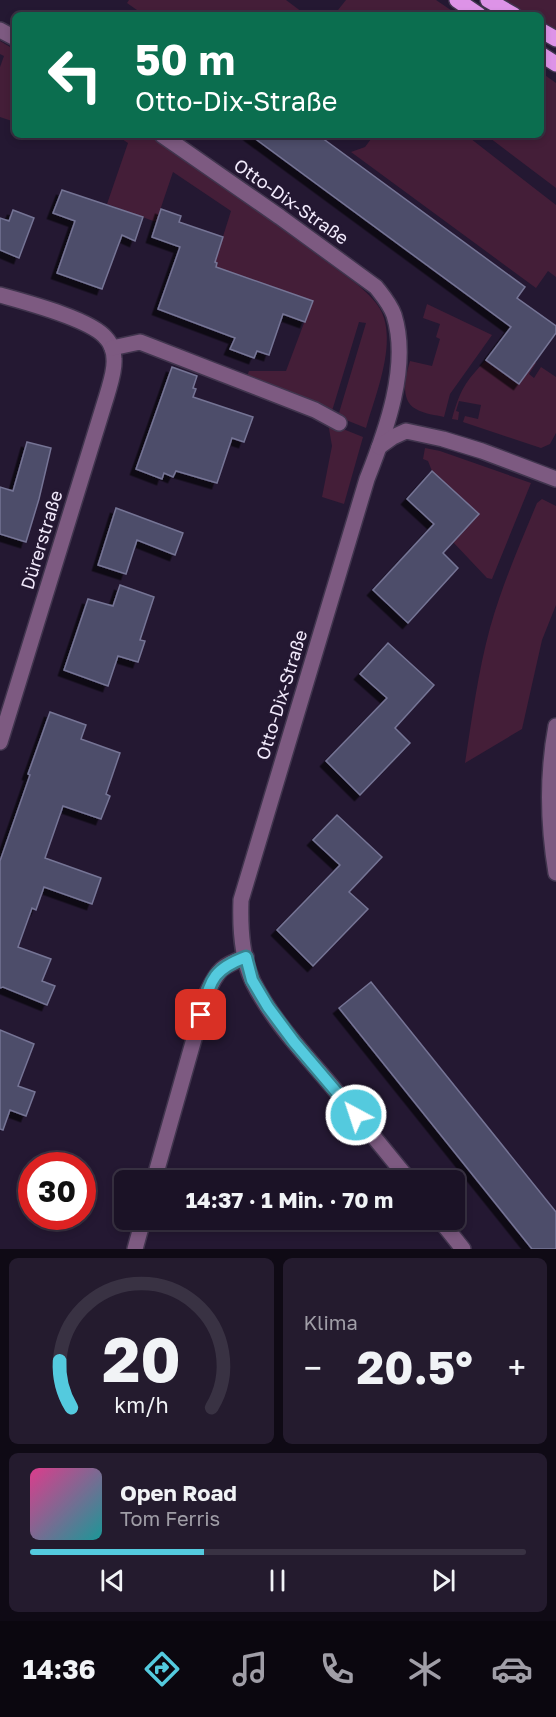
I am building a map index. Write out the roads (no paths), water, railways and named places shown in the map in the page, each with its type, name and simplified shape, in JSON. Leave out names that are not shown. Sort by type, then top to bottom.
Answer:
[{"type":"main road","points":[[457,0],[475,12]]},
{"type":"main road","points":[[488,0],[509,12]]},
{"type":"street","name":"Otto-Dix-Straße","points":[[166,138],[376,287],[394,316],[400,352],[393,396],[380,447],[367,479],[242,900],[240,928],[252,980],[273,1014],[401,1170]]},
{"type":"street","points":[[0,295],[72,318],[98,330],[106,337],[112,348],[140,342],[315,410],[339,423]]},
{"type":"street","name":"Dürerstraße","points":[[0,742],[107,395],[114,368],[112,348]]},
{"type":"street","points":[[380,447],[406,431],[482,451],[556,479]]},
{"type":"street","points":[[556,726],[549,792],[556,873]]},
{"type":"street","points":[[157,1170],[207,993],[216,973],[232,962],[246,957]]},
{"type":"street","points":[[135,1249],[140,1230]]},
{"type":"street","points":[[448,1230],[464,1249]]}]
